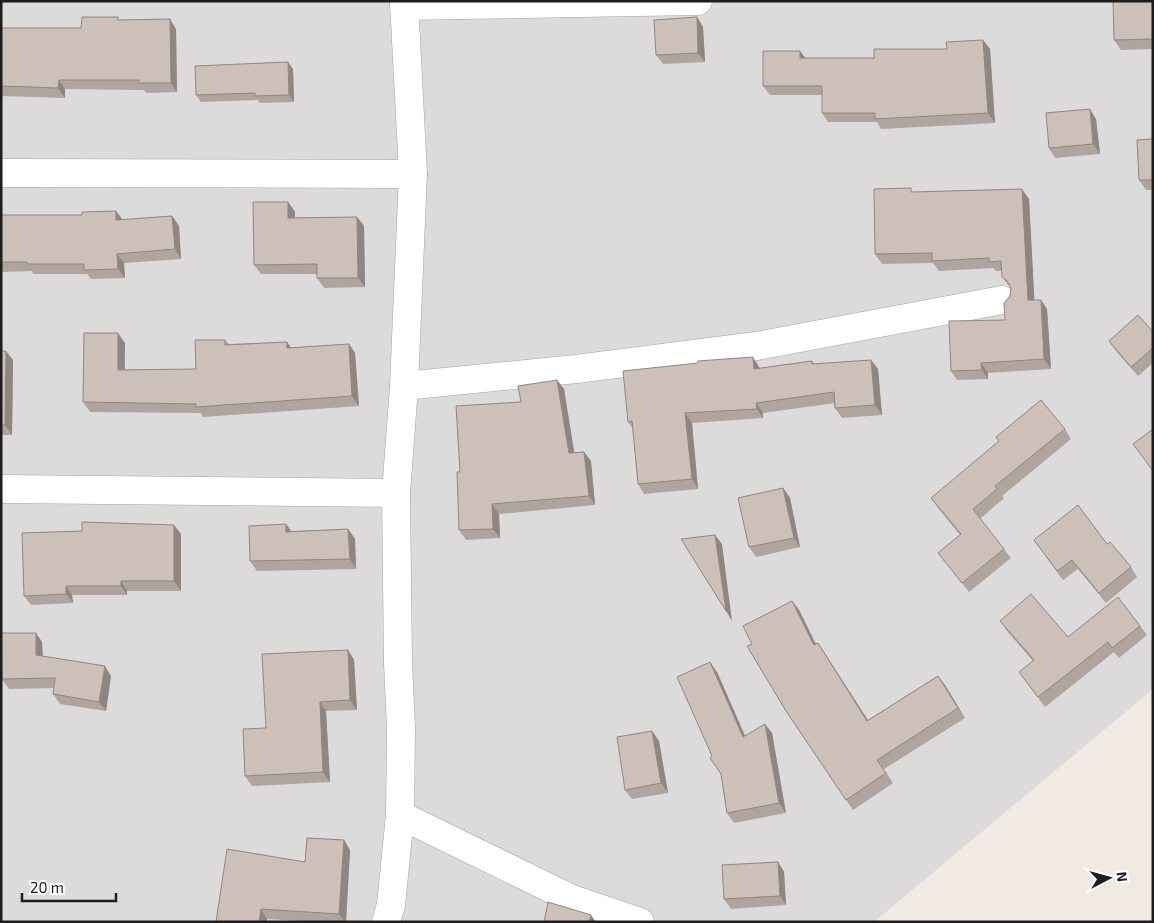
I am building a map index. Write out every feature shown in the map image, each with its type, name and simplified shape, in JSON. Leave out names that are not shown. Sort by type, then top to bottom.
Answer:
[{"type":"street","points":[[386,922],[390,905],[400,815],[401,728],[398,663],[396,493],[404,386],[414,174],[404,4],[698,1]]},
{"type":"street","points":[[1,174],[414,174]]},
{"type":"street","points":[[404,386],[576,369],[757,346],[1002,300]]},
{"type":"street","points":[[1,489],[396,493]]},
{"type":"street","points":[[400,815],[572,899],[640,922]]},
{"type":"shaded area","points":[[1,1],[1153,1],[1153,689],[874,922],[1,922]]},
{"type":"building","points":[[1113,1],[1153,1],[1153,39],[1114,40]]},
{"type":"building","points":[[82,17],[118,17],[118,20],[170,19],[171,83],[139,83],[139,80],[59,80],[58,88],[1,86],[1,28],[81,28]]},
{"type":"building","points":[[697,17],[698,53],[656,55],[654,20]]},
{"type":"building","points":[[983,40],[988,113],[875,119],[875,113],[822,113],[822,86],[763,86],[763,51],[800,51],[800,58],[874,58],[874,49],[947,49],[946,42]]},
{"type":"building","points":[[288,62],[289,95],[255,96],[255,93],[196,95],[195,66]]},
{"type":"building","points":[[1090,109],[1093,144],[1049,148],[1046,113]]},
{"type":"building","points":[[1153,139],[1153,180],[1139,180],[1137,140]]},
{"type":"building","points":[[911,188],[911,192],[1022,189],[1028,300],[1041,300],[1044,359],[981,363],[982,370],[951,371],[949,321],[1005,320],[1004,303],[1010,296],[1011,288],[1002,277],[1001,261],[989,262],[989,258],[932,261],[932,253],[875,254],[874,189]]},
{"type":"building","points":[[253,202],[288,202],[288,218],[357,217],[358,278],[317,278],[317,264],[254,265]]},
{"type":"building","points":[[116,211],[116,220],[172,216],[175,249],[117,254],[118,269],[84,270],[84,264],[1,262],[1,215],[82,215],[82,212]]},
{"type":"building","points":[[1138,315],[1153,332],[1153,348],[1131,367],[1109,341]]},
{"type":"building","points":[[84,333],[118,333],[118,370],[196,369],[195,340],[225,340],[225,345],[287,342],[287,348],[349,344],[352,396],[196,407],[196,404],[83,402]]},
{"type":"building","points":[[1,351],[6,351],[5,425],[1,425]]},
{"type":"building","points":[[753,357],[754,369],[812,361],[812,364],[871,360],[875,405],[835,408],[834,392],[756,403],[757,409],[685,413],[692,479],[638,484],[632,421],[628,422],[623,371],[698,363],[698,361]]},
{"type":"building","points":[[557,380],[569,453],[584,452],[589,496],[492,504],[493,529],[459,530],[457,472],[460,472],[456,406],[521,402],[518,386]]},
{"type":"building","points":[[1041,400],[1065,429],[995,486],[997,489],[973,509],[1004,549],[962,583],[938,553],[961,534],[931,498],[999,441],[996,437]]},
{"type":"building","points":[[1153,429],[1153,471],[1133,444]]},
{"type":"building","points":[[783,488],[794,538],[749,547],[738,498]]},
{"type":"building","points":[[1078,505],[1107,544],[1110,542],[1131,567],[1099,593],[1072,560],[1057,571],[1034,540]]},
{"type":"building","points":[[82,522],[174,525],[174,581],[121,581],[121,586],[66,586],[66,594],[24,596],[22,533],[82,531]]},
{"type":"building","points":[[286,524],[286,532],[348,529],[350,559],[250,561],[249,526]]},
{"type":"building","points":[[715,535],[726,611],[681,539]]},
{"type":"building","points":[[1031,594],[1068,637],[1118,597],[1140,626],[1112,648],[1108,642],[1038,697],[1019,672],[1034,660],[1000,621]]},
{"type":"building","points":[[792,601],[814,645],[818,643],[867,721],[938,676],[958,708],[877,760],[886,773],[846,800],[786,711],[747,646],[752,644],[743,626]]},
{"type":"building","points":[[1,633],[36,633],[36,655],[105,666],[99,702],[53,694],[55,678],[2,679]]},
{"type":"building","points":[[348,650],[350,700],[320,702],[323,772],[245,776],[243,729],[266,728],[262,654]]},
{"type":"building","points":[[710,662],[743,737],[765,724],[779,803],[727,813],[721,774],[710,758],[712,756],[677,677]]},
{"type":"building","points":[[652,731],[661,783],[625,790],[617,737]]},
{"type":"building","points":[[307,838],[344,840],[339,914],[261,909],[259,922],[216,922],[227,849],[305,862]]},
{"type":"building","points":[[778,862],[780,896],[724,899],[722,865]]},
{"type":"building","points":[[548,902],[591,915],[589,922],[544,922]]}]
